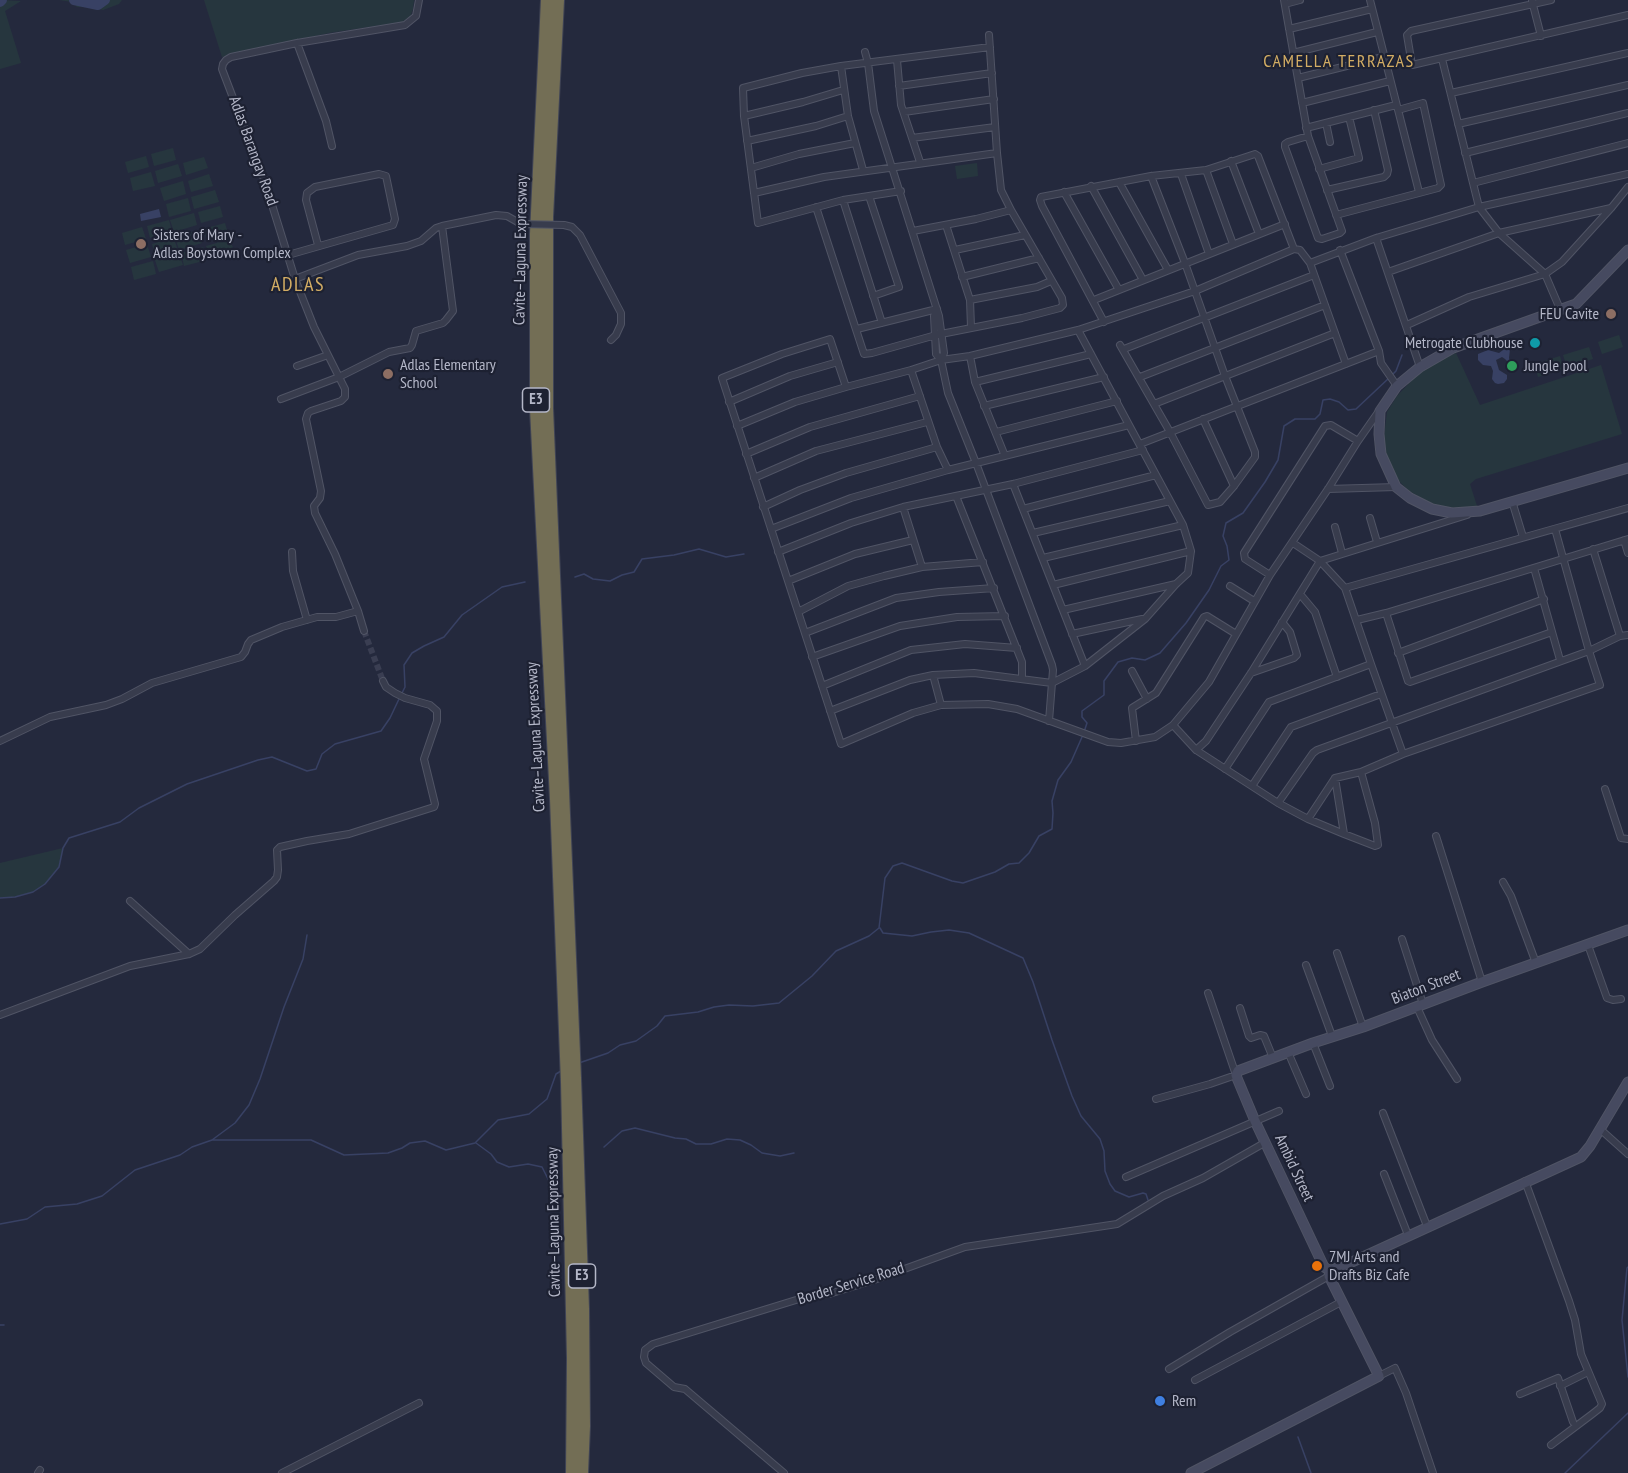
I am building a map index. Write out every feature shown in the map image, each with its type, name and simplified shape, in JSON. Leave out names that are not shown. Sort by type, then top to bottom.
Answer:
[{"type":"highway","name":"Cavite–Laguna Expressway","points":[[547,0],[536,234],[536,409],[561,815],[570,1058],[583,1309],[582,1473]]},
{"type":"highway","name":"Cavite–Laguna Expressway","points":[[558,0],[547,217],[547,408],[560,799]]},
{"type":"highway","name":"Cavite–Laguna Expressway","points":[[571,1080],[572,1473]]},
{"type":"street","name":"Adlas Barangay Road","points":[[358,611],[335,554],[314,511],[321,491],[306,419],[310,411],[337,404],[345,397],[345,389],[314,327],[295,279],[266,184],[222,69],[226,60],[231,57],[297,43],[405,25],[416,16],[419,0]]},
{"type":"street","points":[[1300,0],[1284,2],[1306,128],[1342,231],[1320,239],[1285,147],[1288,142],[1308,136]]},
{"type":"street","points":[[1370,0],[1419,192]]},
{"type":"street","points":[[1551,0],[1532,2],[1409,33],[1407,35],[1412,65],[1628,15]]},
{"type":"street","points":[[1532,2],[1541,36]]},
{"type":"street","points":[[1289,29],[1372,9]]},
{"type":"street","points":[[1293,53],[1377,33]]},
{"type":"street","points":[[816,207],[864,354],[938,334],[1022,318],[1060,308],[1063,305],[1062,298],[1001,190],[989,36]]},
{"type":"street","points":[[297,43],[326,121],[332,146]]},
{"type":"street","points":[[901,191],[843,200],[758,223],[744,116],[743,88],[841,66],[990,47]]},
{"type":"street","points":[[865,52],[874,111],[939,316],[938,334],[944,354],[941,360],[948,393],[1052,665],[1049,721]]},
{"type":"street","points":[[1451,93],[1628,53]]},
{"type":"street","points":[[1298,78],[1383,57]]},
{"type":"street","points":[[1442,59],[1479,207],[1499,233],[1545,273],[1560,309]]},
{"type":"street","points":[[897,60],[901,105],[920,162]]},
{"type":"street","points":[[841,66],[848,116],[863,170]]},
{"type":"street","points":[[899,86],[992,73]]},
{"type":"street","points":[[1302,103],[1390,81]]},
{"type":"street","points":[[1458,124],[1628,85]]},
{"type":"street","points":[[744,116],[843,90]]},
{"type":"street","points":[[904,112],[993,99]]},
{"type":"street","points":[[1306,128],[1374,110],[1423,103],[1442,185],[1336,215]]},
{"type":"street","points":[[1327,190],[1384,177],[1387,174],[1374,110]]},
{"type":"street","points":[[1465,153],[1628,113]]},
{"type":"street","points":[[747,141],[816,126],[848,116]]},
{"type":"street","points":[[1319,169],[1359,158],[1349,117]]},
{"type":"street","points":[[1326,123],[1329,142]]},
{"type":"street","points":[[912,138],[996,128]]},
{"type":"street","points":[[751,168],[800,154],[855,143]]},
{"type":"street","points":[[1473,183],[1628,143]]},
{"type":"street","points":[[754,193],[863,170],[997,153]]},
{"type":"street","points":[[1104,322],[1042,206],[1041,196],[1151,176],[1206,170],[1252,154],[1258,156],[1294,249]]},
{"type":"street","points":[[1231,161],[1259,234]]},
{"type":"street","points":[[1206,170],[1233,244]]},
{"type":"street","points":[[288,255],[394,224],[395,219],[386,177],[379,174],[369,176],[315,188],[307,193],[306,200],[318,246]]},
{"type":"street","points":[[1181,174],[1209,254]]},
{"type":"street","points":[[1310,263],[1376,238],[1479,207],[1628,174]]},
{"type":"street","points":[[1151,176],[1205,317],[1225,376],[1255,452],[1255,457],[1220,502],[1208,505],[1122,347],[1205,317],[1314,275]]},
{"type":"street","points":[[1119,182],[1168,270]]},
{"type":"street","points":[[1091,186],[1143,280]]},
{"type":"street","points":[[1407,325],[1469,297],[1545,273],[1562,262],[1628,187]]},
{"type":"street","points":[[1064,192],[1119,290]]},
{"type":"street","points":[[869,196],[899,287],[873,296]]},
{"type":"street","points":[[843,200],[882,323]]},
{"type":"street","points":[[1388,272],[1499,233],[1612,207]]},
{"type":"street","points":[[913,231],[1011,210]]},
{"type":"street","points":[[295,279],[358,255],[407,246],[421,241],[436,228],[442,226],[496,215],[507,216],[521,224],[564,225],[575,229],[580,235],[621,313],[621,324],[611,340]]},
{"type":"street","points":[[1094,300],[1285,224]]},
{"type":"street","points":[[946,225],[970,300],[971,327]]},
{"type":"street","points":[[280,399],[339,377],[385,354],[410,348],[416,331],[443,322],[453,311],[442,226]]},
{"type":"street","points":[[955,250],[1025,235]]},
{"type":"street","points":[[1376,238],[1420,367]]},
{"type":"street","points":[[737,426],[795,402],[941,360],[970,356],[1104,322],[1195,291],[1294,249],[1300,250],[1310,263],[1346,364]]},
{"type":"street","points":[[1340,250],[1381,363],[1395,383]]},
{"type":"street","points":[[846,387],[830,339],[782,354],[722,378],[841,744],[913,713],[941,705],[995,705],[1017,709],[1108,742],[1136,741],[1155,737],[1173,725],[1209,682],[1270,575],[1380,411],[1395,383],[1453,348],[1576,304],[1626,253]]},
{"type":"street","points":[[962,277],[1039,258]]},
{"type":"street","points":[[970,300],[1037,287],[1051,281]]},
{"type":"street","points":[[1140,377],[1325,305]]},
{"type":"street","points":[[856,329],[937,309]]},
{"type":"street","points":[[830,711],[910,680],[933,675],[974,673],[1052,683],[1085,666],[1145,619],[1188,573],[1191,551],[1183,525],[1078,330]]},
{"type":"street","points":[[1154,404],[1335,333]]},
{"type":"street","points":[[778,552],[851,523],[903,507],[1013,484],[1141,447],[1170,432],[1378,351]]},
{"type":"street","points":[[297,366],[328,354]]},
{"type":"street","points":[[975,382],[1091,354]]},
{"type":"street","points":[[970,356],[975,382],[1005,456]]},
{"type":"street","points":[[729,402],[790,375],[838,362]]},
{"type":"street","points":[[912,370],[927,422],[948,470]]},
{"type":"street","points":[[984,406],[1104,377]]},
{"type":"street","points":[[746,454],[810,427],[920,396]]},
{"type":"street","points":[[996,432],[1117,401]]},
{"type":"street","points":[[1380,411],[1381,454],[1396,487],[1410,498],[1432,509],[1452,513],[1480,511]]},
{"type":"street","points":[[1203,419],[1234,486]]},
{"type":"street","points":[[754,478],[816,452],[927,422]]},
{"type":"street","points":[[771,529],[851,498],[948,470],[1129,425]]},
{"type":"street","points":[[1270,575],[1245,560],[1244,553],[1325,426],[1331,425],[1358,441]]},
{"type":"street","points":[[763,507],[846,473],[936,447]]},
{"type":"street","points":[[1196,750],[1206,741],[1251,674],[1320,561],[1512,501],[1628,468]]},
{"type":"street","points":[[1023,509],[1156,475]]},
{"type":"street","points":[[1013,484],[1085,666]]},
{"type":"street","points":[[1328,489],[1396,487]]},
{"type":"street","points":[[956,496],[1017,648],[1022,662],[1022,678]]},
{"type":"street","points":[[1033,533],[1170,501]]},
{"type":"street","points":[[1512,501],[1522,537]]},
{"type":"street","points":[[903,507],[922,567]]},
{"type":"street","points":[[1345,588],[1628,508]]},
{"type":"street","points":[[1370,518],[1377,542]]},
{"type":"street","points":[[1043,558],[1183,525]]},
{"type":"street","points":[[1335,527],[1342,553]]},
{"type":"street","points":[[1308,819],[1335,778],[1361,772],[1403,754],[1598,686],[1600,683],[1556,529]]},
{"type":"street","points":[[788,581],[855,554],[913,540]]},
{"type":"street","points":[[1357,620],[1626,540],[1628,553]]},
{"type":"street","points":[[1293,543],[1320,561],[1345,588],[1403,754]]},
{"type":"street","points":[[1593,549],[1620,636]]},
{"type":"street","points":[[1053,585],[1191,551]]},
{"type":"street","points":[[292,552],[292,567],[308,620]]},
{"type":"street","points":[[798,612],[848,586],[884,576],[922,567],[983,562]]},
{"type":"street","points":[[1534,568],[1560,660]]},
{"type":"street","points":[[1063,610],[1176,584]]},
{"type":"street","points":[[1230,586],[1254,601]]},
{"type":"street","points":[[805,633],[896,598],[994,588]]},
{"type":"street","points":[[1299,594],[1315,612],[1337,677]]},
{"type":"street","points":[[1398,653],[1544,598]]},
{"type":"street","points":[[0,741],[50,717],[106,705],[152,683],[241,657],[251,640],[282,627],[317,617],[338,616],[358,611],[364,631]]},
{"type":"street","points":[[1386,613],[1398,653],[1410,682],[1552,632]]},
{"type":"street","points":[[812,657],[900,626],[957,617],[1005,616]]},
{"type":"street","points":[[1136,741],[1132,708],[1156,693],[1204,617],[1207,616],[1236,634]]},
{"type":"street","points":[[1072,634],[1145,619]]},
{"type":"street","points":[[1251,674],[1297,655],[1290,632],[1282,622]]},
{"type":"street","points":[[1278,803],[1317,750],[1589,651],[1620,636],[1628,635]]},
{"type":"street","points":[[822,686],[911,650],[964,644],[1017,648]]},
{"type":"street","points":[[1225,768],[1269,702],[1371,664]]},
{"type":"street","points":[[1132,671],[1147,699]]},
{"type":"street","points":[[933,675],[941,705]]},
{"type":"street","points":[[0,1015],[130,966],[189,954],[200,949],[274,881],[278,873],[276,850],[279,848],[349,834],[434,807],[424,759],[437,721],[437,711],[430,705],[395,693],[386,687],[383,681]]},
{"type":"street","points":[[1252,786],[1291,727],[1381,694]]},
{"type":"street","points":[[1173,725],[1196,750],[1278,803],[1308,819],[1374,846],[1378,845],[1375,823],[1361,772]]},
{"type":"street","points":[[1335,778],[1344,834]]},
{"type":"street","points":[[1605,789],[1621,838],[1628,839]]},
{"type":"street","points":[[1436,836],[1482,982]]},
{"type":"street","points":[[1503,882],[1511,896],[1536,963]]},
{"type":"street","points":[[130,901],[189,954]]},
{"type":"street","name":"Biaton Street","points":[[1236,1075],[1241,1069],[1628,930]]},
{"type":"street","points":[[1402,939],[1432,1040],[1457,1079]]},
{"type":"street","points":[[1588,945],[1607,998],[1621,999]]},
{"type":"street","points":[[1337,953],[1363,1027]]},
{"type":"street","points":[[1306,965],[1332,1036]]},
{"type":"street","points":[[1156,1099],[1236,1075],[1208,993]]},
{"type":"street","points":[[1240,1008],[1249,1036],[1251,1038],[1263,1036],[1273,1058]]},
{"type":"street","points":[[1313,1043],[1330,1086]]},
{"type":"street","points":[[1288,1052],[1306,1094]]},
{"type":"street","name":"Ambid Street","points":[[1236,1075],[1324,1267],[1330,1273],[1341,1302],[1379,1376]]},
{"type":"street","points":[[1169,1370],[1341,1267],[1581,1157],[1628,1082]]},
{"type":"street","points":[[1126,1177],[1279,1112]]},
{"type":"street","points":[[1383,1113],[1427,1226]]},
{"type":"street","points":[[1600,1129],[1628,1154]]},
{"type":"street","name":"Border Service Road","points":[[784,1473],[685,1389],[674,1387],[646,1363],[645,1350],[653,1344],[808,1296],[829,1294],[874,1280],[965,1247],[1117,1224],[1163,1196],[1203,1178],[1266,1143]]},
{"type":"street","points":[[1384,1174],[1408,1235]]},
{"type":"street","points":[[1525,1181],[1569,1301],[1581,1354],[1602,1404],[1600,1408],[1551,1445]]},
{"type":"street","points":[[1195,1380],[1341,1302]]},
{"type":"street","points":[[1191,1473],[1395,1368],[1406,1393],[1432,1473]]},
{"type":"street","points":[[1560,1386],[1588,1372]]},
{"type":"street","points":[[1520,1394],[1558,1378],[1573,1422]]},
{"type":"street","points":[[282,1473],[419,1403]]},
{"type":"shaded area","points":[[0,0],[21,1],[5,11],[21,63],[0,69]]},
{"type":"shaded area","points":[[59,0],[122,0],[119,4],[103,10],[77,7],[72,2]]},
{"type":"shaded area","points":[[204,0],[414,0],[410,17],[402,22],[329,33],[222,57]]},
{"type":"shaded area","points":[[173,148],[176,160],[154,166],[151,154]]},
{"type":"shaded area","points":[[146,156],[149,167],[128,173],[125,162]]},
{"type":"shaded area","points":[[204,157],[208,168],[186,175],[183,163]]},
{"type":"shaded area","points":[[977,163],[978,176],[957,179],[955,166]]},
{"type":"shaded area","points":[[178,164],[182,176],[158,183],[155,171]]},
{"type":"shaded area","points":[[151,172],[155,186],[133,191],[130,178]]},
{"type":"shaded area","points":[[209,174],[213,186],[191,192],[188,181]]},
{"type":"shaded area","points":[[183,181],[186,194],[164,201],[160,188]]},
{"type":"shaded area","points":[[215,190],[219,202],[194,209],[191,197]]},
{"type":"shaded area","points":[[188,198],[191,211],[169,217],[166,204]]},
{"type":"shaded area","points":[[220,206],[223,217],[201,223],[198,212]]},
{"type":"shaded area","points":[[194,213],[197,225],[174,232],[170,220]]},
{"type":"shaded area","points":[[169,220],[172,231],[150,238],[147,226]]},
{"type":"shaded area","points":[[225,223],[228,234],[207,241],[203,229]]},
{"type":"shaded area","points":[[142,227],[146,239],[125,245],[122,233]]},
{"type":"shaded area","points":[[198,230],[202,243],[179,250],[175,237]]},
{"type":"shaded area","points":[[174,237],[177,248],[155,255],[152,244]]},
{"type":"shaded area","points":[[230,239],[234,251],[210,258],[206,246]]},
{"type":"shaded area","points":[[147,244],[151,257],[130,263],[126,250]]},
{"type":"shaded area","points":[[203,247],[207,260],[184,266],[181,253]]},
{"type":"shaded area","points":[[179,253],[183,265],[159,272],[155,260]]},
{"type":"shaded area","points":[[153,261],[156,274],[134,280],[131,267]]},
{"type":"shaded area","points":[[1619,335],[1623,347],[1602,354],[1598,342]]},
{"type":"shaded area","points":[[1589,347],[1593,359],[1567,367],[1563,355]]},
{"type":"shaded area","points":[[1456,353],[1480,405],[1601,365],[1622,434],[1476,479],[1470,484],[1477,506],[1457,509],[1434,505],[1409,491],[1399,481],[1390,465],[1384,453],[1387,412],[1397,396],[1417,375],[1432,364]]},
{"type":"shaded area","points":[[1560,356],[1564,369],[1538,377],[1534,364]]},
{"type":"shaded area","points":[[63,848],[59,867],[45,884],[33,892],[0,898],[0,863]]},
{"type":"water","points":[[159,209],[161,217],[141,221],[140,214]]},
{"type":"water","name":"Jungle pool","points":[[1506,348],[1510,349],[1510,361],[1518,365],[1515,370],[1507,371],[1505,359],[1502,357],[1496,360],[1499,370],[1507,375],[1504,383],[1498,384],[1492,379],[1491,366],[1483,365],[1478,360],[1478,354],[1488,350],[1499,353]]},
{"type":"waterway","points":[[74,0],[98,5],[105,0]]},
{"type":"waterway","points":[[1393,374],[1402,355]]},
{"type":"waterway","points":[[1084,732],[1087,723],[1082,717],[1082,711],[1104,695],[1104,681],[1118,662],[1132,658],[1145,660],[1160,653],[1186,623],[1209,590],[1221,566],[1229,560],[1223,536],[1226,523],[1243,513],[1265,482],[1278,460],[1284,426],[1295,419],[1315,419],[1320,414],[1323,400],[1330,399],[1339,402],[1348,410],[1356,409],[1389,378]]},
{"type":"waterway","points":[[575,577],[584,574],[593,579],[610,581],[634,572],[642,559],[699,549],[726,557],[744,554]]},
{"type":"waterway","points":[[401,695],[405,687],[404,665],[412,653],[444,637],[462,615],[502,587],[525,582]]},
{"type":"waterway","points":[[0,898],[33,892],[45,884],[59,867],[63,848],[69,838],[120,822],[139,808],[187,784],[272,757],[307,771],[316,769],[322,754],[335,744],[381,731],[399,699]]},
{"type":"waterway","points":[[579,1063],[608,1053],[620,1045],[636,1041],[657,1026],[665,1016],[729,1005],[753,1006],[779,1003],[812,976],[836,951],[869,936],[879,928],[885,878],[893,866],[902,863],[963,883],[995,872],[1009,864],[1019,863],[1029,853],[1039,836],[1052,829],[1052,801],[1058,780],[1071,762],[1082,737]]},
{"type":"waterway","points":[[880,928],[883,933],[912,936],[949,930],[969,933],[1023,958],[1072,1096],[1081,1116],[1100,1139],[1104,1151],[1105,1171],[1110,1184],[1115,1191],[1129,1197],[1146,1194],[1148,1200]]},
{"type":"waterway","points":[[0,1224],[27,1219],[45,1207],[77,1204],[102,1196],[135,1170],[180,1155],[192,1147],[212,1140],[235,1123],[249,1105],[260,1079],[303,959],[307,935]]},
{"type":"waterway","points":[[212,1140],[311,1140],[344,1155],[388,1153],[410,1143],[425,1141],[446,1150],[475,1143],[498,1120],[529,1114],[547,1099],[556,1074],[561,1071]]},
{"type":"waterway","points":[[604,1147],[622,1131],[635,1128],[686,1139],[696,1144],[711,1144],[727,1139],[740,1140],[762,1153],[780,1156],[794,1153]]},
{"type":"waterway","points":[[476,1143],[491,1154],[497,1162],[509,1167],[528,1164],[542,1167],[548,1179]]},
{"type":"waterway","points":[[1628,1267],[1622,1320],[1628,1377]]},
{"type":"waterway","points":[[1565,1473],[1628,1413]]},
{"type":"waterway","points":[[1298,1437],[1311,1473]]},
{"type":"tunnel","points":[[364,631],[383,681]]},
{"type":"place","name":"Sisters of Mary - Adlas Boystown Complex","points":[[141,244]]},
{"type":"place","name":"FEU Cavite","points":[[1611,314]]},
{"type":"place","name":"Metrogate Clubhouse","points":[[1535,343]]},
{"type":"place","name":"Jungle pool","points":[[1512,366]]},
{"type":"place","name":"Adlas Elementary School","points":[[388,374]]},
{"type":"place","name":"7MJ Arts and Drafts Biz Cafe","points":[[1317,1266]]},
{"type":"place","name":"Rem","points":[[1160,1401]]},
{"type":"district","name":"CAMELLA TERRAZAS","points":[[1339,62]]},
{"type":"district","name":"ADLAS","points":[[298,285]]}]
